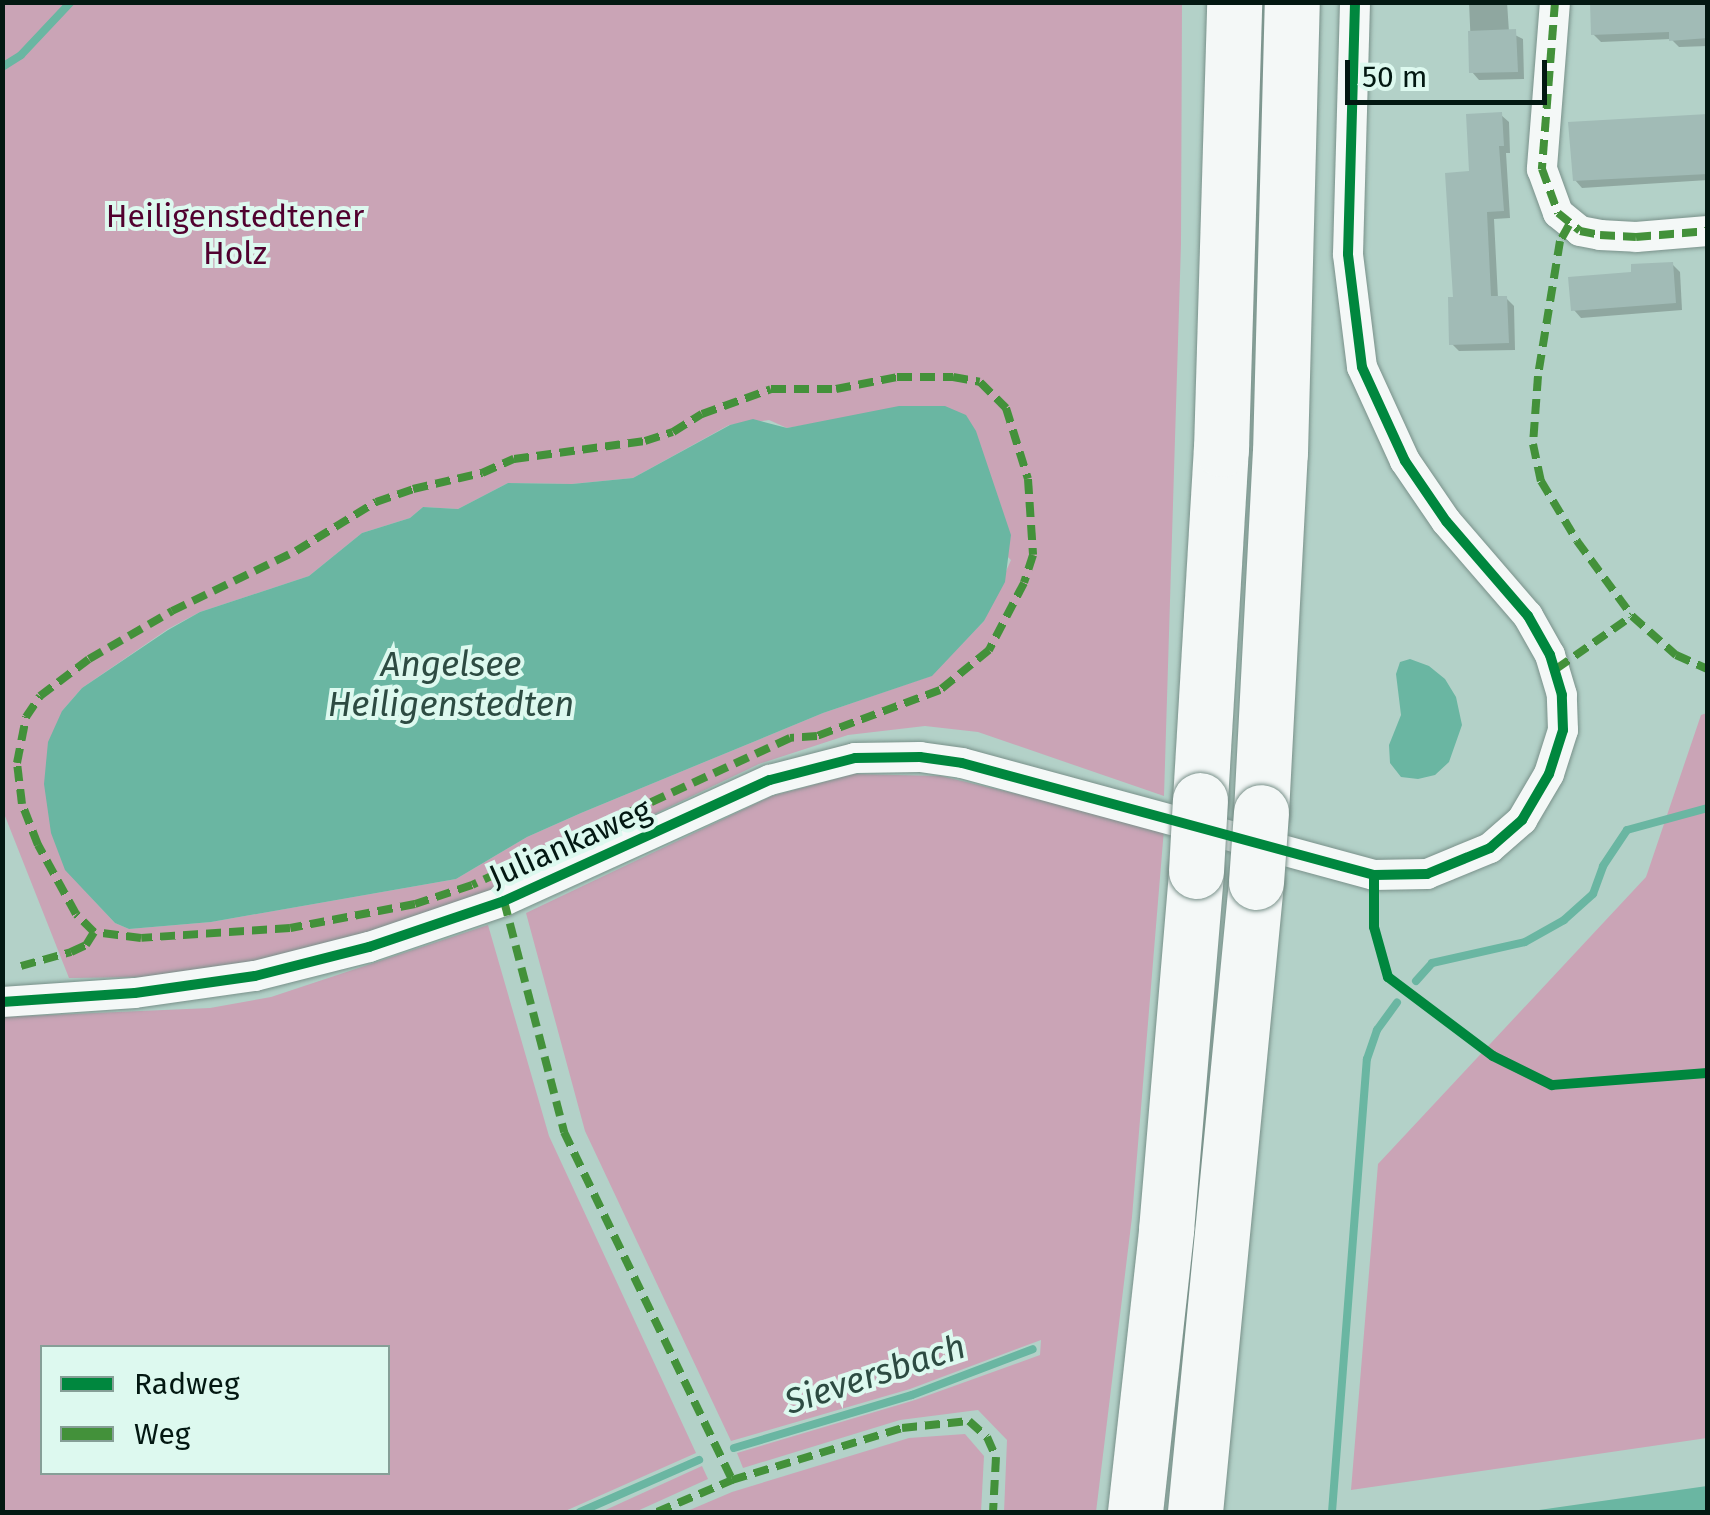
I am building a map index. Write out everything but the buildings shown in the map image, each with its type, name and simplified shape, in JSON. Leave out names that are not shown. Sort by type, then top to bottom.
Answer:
[{"type":"highway","points":[[1135,1512],[1166,1230],[1196,872],[1221,449],[1234,2]]},
{"type":"highway","points":[[1195,1512],[1261,812],[1280,435],[1292,2]]},
{"type":"street","name":"Juliankaweg","points":[[2,1002],[135,993],[255,976],[370,946],[520,894],[770,780],[855,758],[920,757],[962,762],[1361,872],[1408,876],[1447,868],[1503,837],[1529,810],[1549,774],[1564,711],[1559,679],[1544,643],[1419,483],[1390,436],[1362,367],[1352,311],[1348,254],[1356,2]]},
{"type":"street","points":[[1555,2],[1542,159],[1546,189],[1558,214],[1580,231],[1600,235],[1708,232]]},
{"type":"green space","name":"Heiligenstedtener Holz","points":[[2,3],[1182,3],[1181,244],[1164,796],[978,732],[925,726],[848,735],[759,764],[502,887],[392,927],[250,963],[146,977],[69,978],[3,811]],"holes":[[[864,415],[1011,560],[984,621],[931,676],[823,713],[581,813],[527,837],[456,879],[211,922],[129,929],[115,923],[87,893],[62,711],[82,688],[168,629],[200,612],[309,576],[362,533],[410,518],[423,507],[458,509],[508,483],[572,484],[633,478],[729,425],[769,420],[787,428]]]},
{"type":"green space","points":[[1707,713],[1707,1438],[1351,1490],[1378,1164],[1646,877],[1701,715]]},
{"type":"green space","points":[[854,774],[941,776],[1164,829],[1132,1217],[1096,1512],[1004,1512],[1007,1440],[978,1410],[900,1420],[743,1468],[737,1453],[915,1400],[1040,1355],[1041,1340],[910,1389],[731,1441],[585,1131],[526,913],[772,796]]},
{"type":"green space","points":[[488,925],[549,1136],[696,1453],[563,1512],[3,1512],[3,1017],[210,1008],[271,997]]},
{"type":"green space","points":[[965,1434],[984,1456],[981,1512],[685,1512],[732,1492],[909,1438]]},
{"type":"green space","points":[[702,1466],[708,1479],[635,1512],[601,1512]]},
{"type":"water","name":"Angelsee Heiligenstedten","points":[[899,406],[945,406],[966,415],[976,431],[1011,535],[1005,582],[984,621],[932,676],[823,713],[581,813],[527,837],[456,879],[211,922],[129,929],[115,923],[65,870],[51,833],[44,784],[48,742],[62,711],[82,688],[200,612],[309,576],[362,533],[410,518],[423,507],[458,509],[508,483],[572,484],[633,478],[730,425],[753,419],[787,428]]},
{"type":"water","points":[[1410,659],[1429,666],[1445,679],[1456,697],[1462,725],[1449,762],[1435,775],[1418,779],[1401,777],[1390,763],[1389,745],[1401,715],[1396,674],[1400,662]]},
{"type":"water","points":[[1707,1486],[1707,1512],[1525,1512]]},
{"type":"waterway","points":[[2,67],[21,55],[71,2]]},
{"type":"waterway","name":"Sieversbach","points":[[1416,981],[1432,963],[1525,942],[1564,920],[1593,894],[1603,866],[1627,830],[1708,808]]},
{"type":"waterway","points":[[1332,1512],[1367,1059],[1377,1030],[1397,1002]]},
{"type":"waterway","name":"Sieversbach","points":[[734,1448],[912,1395],[1033,1349]]},
{"type":"waterway","name":"Sieversbach","points":[[580,1512],[699,1460]]},
{"type":"marked path","points":[[1555,2],[1542,169],[1558,213],[1580,231],[1600,235],[1636,237],[1708,231]]},
{"type":"marked path","points":[[1569,225],[1560,241],[1538,376],[1533,444],[1541,481],[1577,541],[1632,616],[1676,655],[1708,669]]},
{"type":"marked path","points":[[897,377],[953,377],[980,382],[1006,408],[1028,479],[1033,555],[1024,583],[989,650],[940,690],[817,736],[790,738],[472,885],[415,904],[290,928],[141,938],[94,932],[76,914],[38,845],[22,804],[17,763],[26,717],[40,696],[89,659],[172,611],[296,551],[376,502],[413,489],[482,473],[514,459],[645,441],[673,432],[702,414],[771,389],[836,389],[897,377]]},
{"type":"marked path","points":[[1556,669],[1632,616]]},
{"type":"marked path","points":[[504,901],[564,1132],[732,1480]]},
{"type":"marked path","points":[[21,966],[71,952],[86,945],[94,932]]},
{"type":"marked path","points":[[657,1512],[732,1480],[902,1428],[969,1421],[987,1437],[996,1457],[993,1512]]},
{"type":"cycle path","points":[[2,1002],[135,993],[255,976],[369,947],[504,901],[770,780],[855,758],[920,757],[962,763],[1374,875],[1427,874],[1490,848],[1522,820],[1549,774],[1563,730],[1562,695],[1550,655],[1528,616],[1446,521],[1405,461],[1362,367],[1348,254],[1355,2]]},
{"type":"cycle path","points":[[1374,875],[1374,927],[1388,977],[1493,1056],[1552,1085],[1708,1073]]}]
